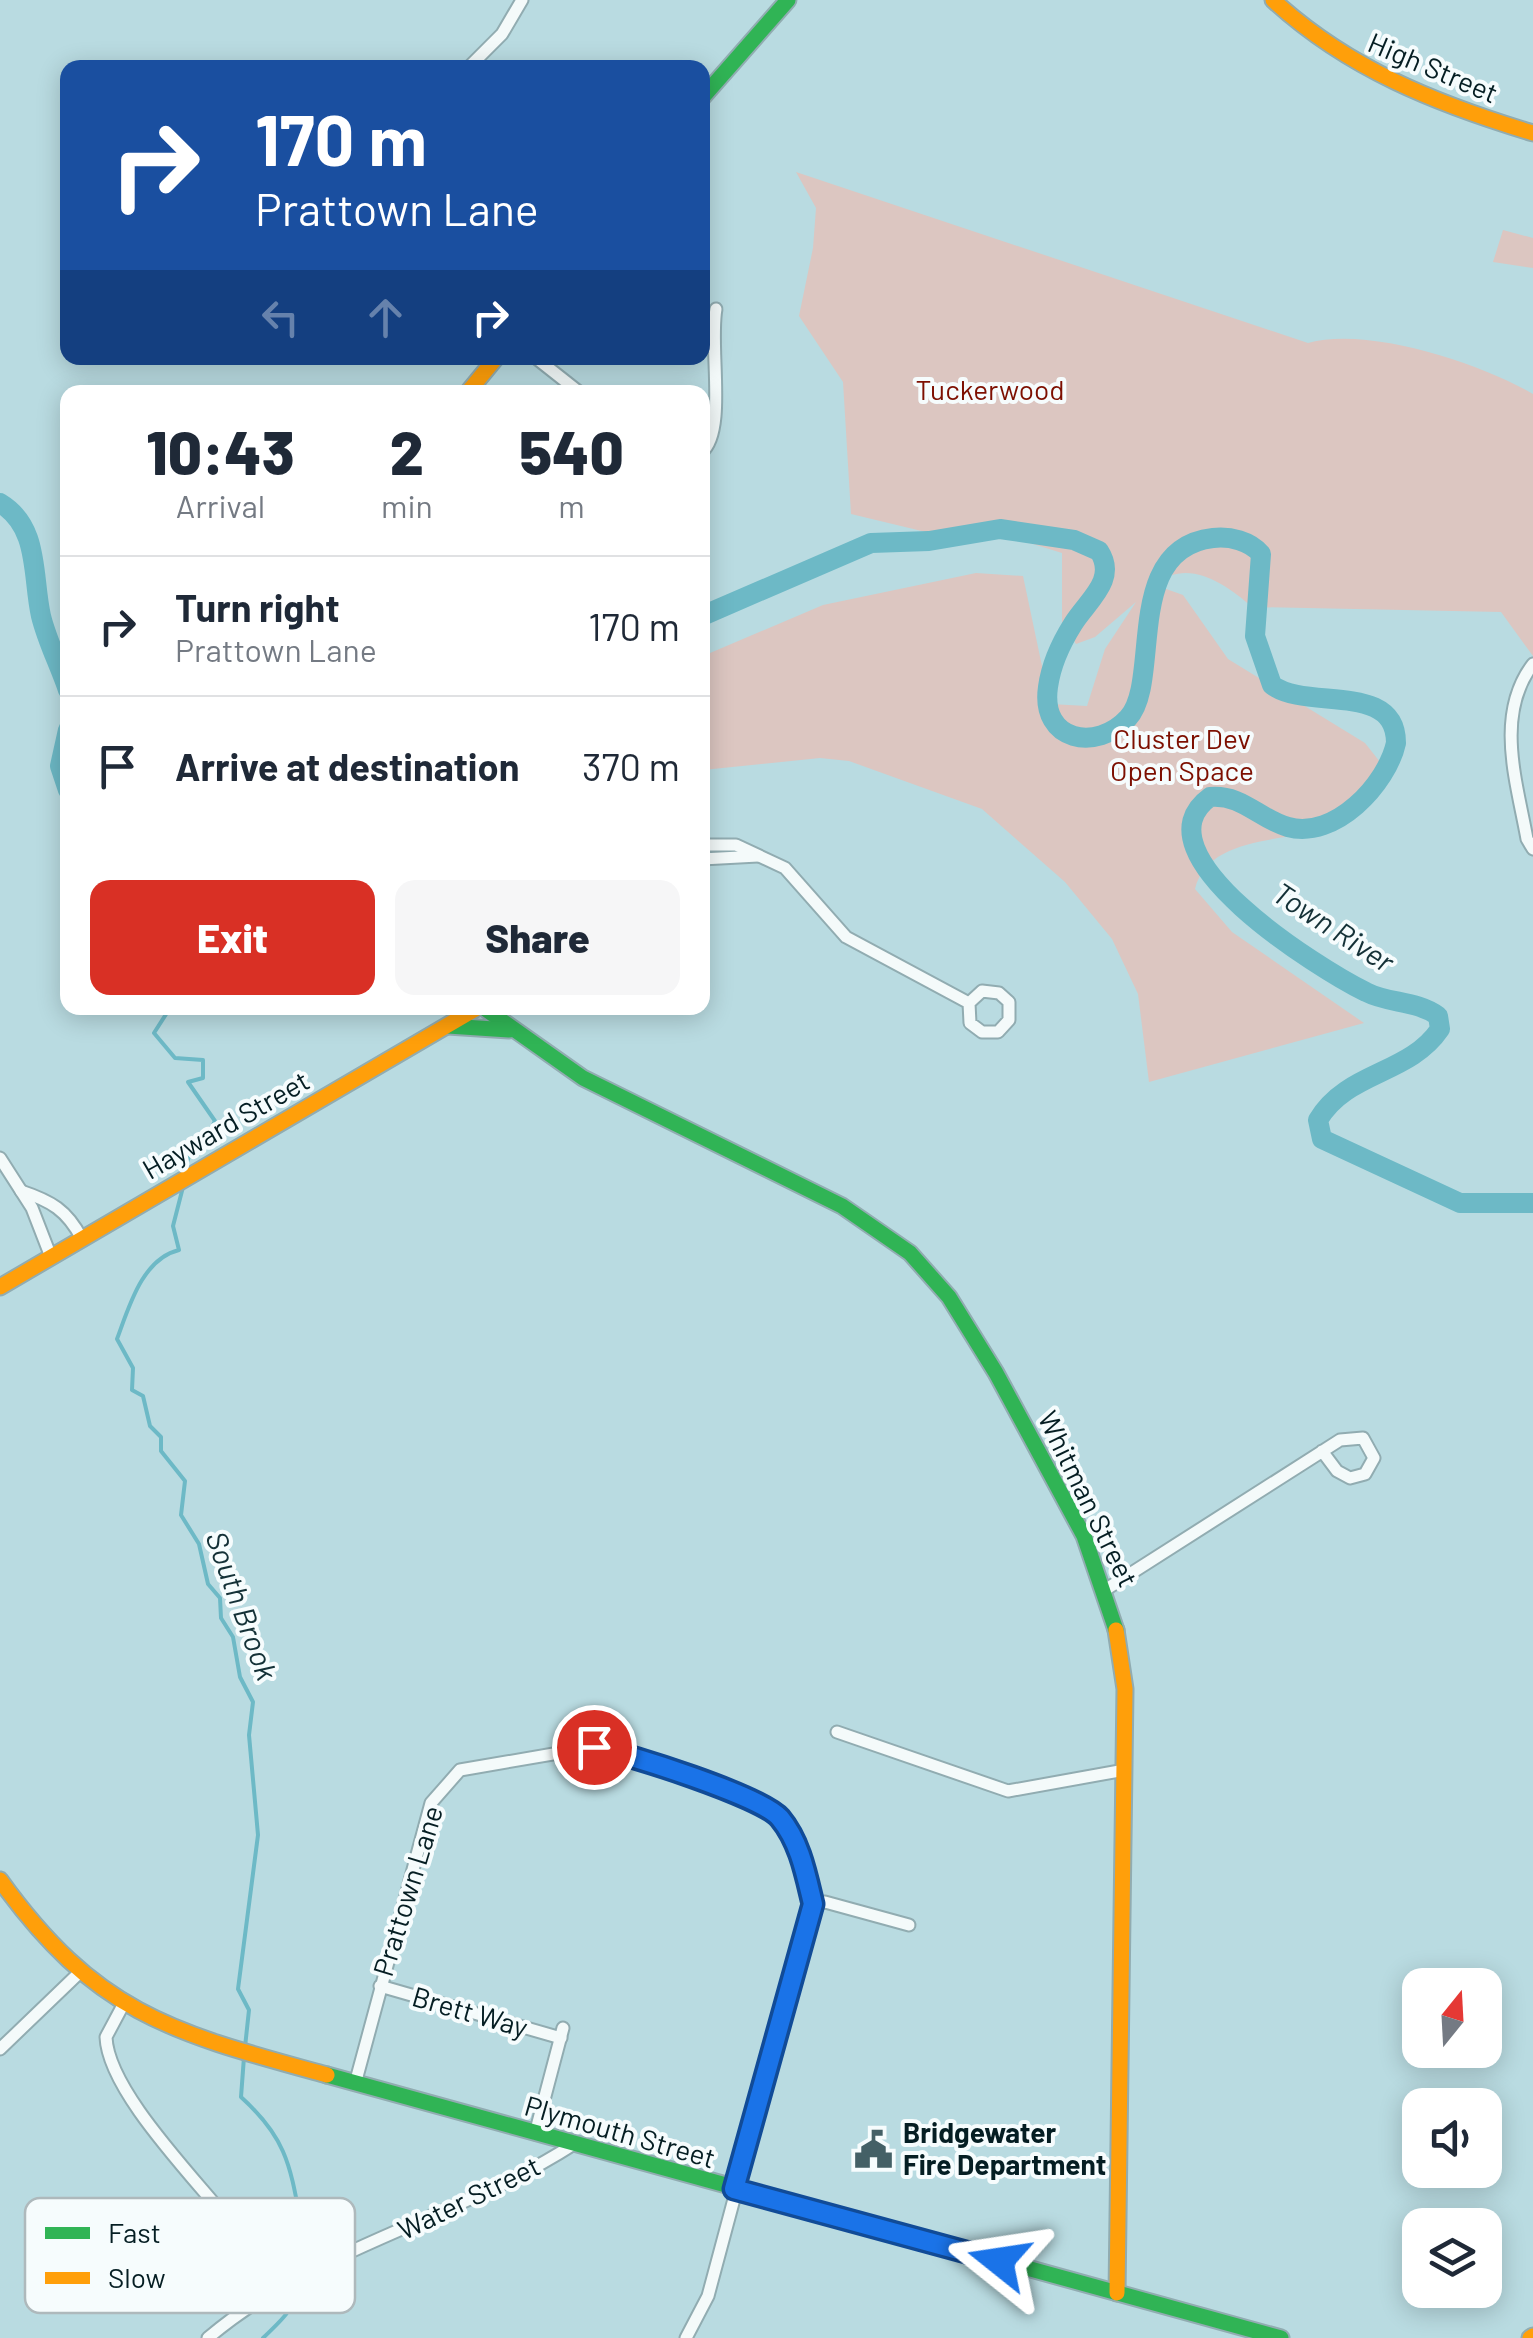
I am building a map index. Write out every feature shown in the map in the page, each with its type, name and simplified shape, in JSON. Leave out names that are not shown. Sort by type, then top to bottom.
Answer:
[{"type":"street","points":[[476,60],[502,34],[522,0]]},
{"type":"street","points":[[710,89],[788,0]]},
{"type":"street","name":"High Street","points":[[1273,0],[1318,41],[1364,68],[1533,133]]},
{"type":"street","points":[[710,439],[716,430],[712,342],[716,308]]},
{"type":"street","points":[[474,385],[490,365]]},
{"type":"street","points":[[545,365],[570,385]]},
{"type":"street","points":[[1533,664],[1516,695],[1511,727],[1533,850]]},
{"type":"street","points":[[710,844],[730,843],[790,872],[846,938],[969,1004]]},
{"type":"street","points":[[710,859],[758,856]]},
{"type":"street","name":"Hayward Street","points":[[0,1287],[465,1015]]},
{"type":"street","name":"Whitman Street","points":[[492,1015],[509,1030],[622,1097],[852,1212],[908,1251],[943,1292],[996,1376],[1108,1588],[1123,1654],[1125,1770],[1117,2293]]},
{"type":"street","points":[[448,1026],[509,1030]]},
{"type":"street","points":[[0,1158],[21,1191],[51,1257]]},
{"type":"street","points":[[21,1191],[54,1202],[73,1221],[82,1239]]},
{"type":"street","points":[[1108,1588],[1344,1437],[1358,1436],[1370,1444],[1373,1463],[1364,1474],[1350,1478],[1337,1471],[1322,1452]]},
{"type":"street","points":[[837,1732],[1008,1792],[1125,1770]]},
{"type":"street","name":"Prattown Lane","points":[[354,2084],[431,1803],[460,1770],[556,1751],[609,1750],[772,1810],[792,1836],[813,1904]]},
{"type":"street","name":"Plymouth Street","points":[[0,1880],[42,1938],[78,1974],[122,2007],[188,2036],[1281,2338]]},
{"type":"street","points":[[686,2338],[708,2296],[813,1904],[826,1902],[910,1925]]},
{"type":"street","points":[[0,2049],[78,1974]]},
{"type":"street","name":"Brett Way","points":[[380,1986],[562,2033],[535,2134]]},
{"type":"street","points":[[122,2007],[106,2037],[119,2074],[160,2138],[209,2198]]},
{"type":"street","name":"Water Street","points":[[355,2252],[510,2181],[574,2144]]},
{"type":"street","name":"Water Street","points":[[208,2338],[243,2313]]},
{"type":"green space","points":[[796,172],[1308,343],[1361,339],[1423,350],[1484,371],[1533,394],[1533,656],[1501,612],[1252,607],[1218,583],[1193,574],[1180,573],[1155,585],[1183,595],[1228,659],[1365,743],[1388,772],[1369,801],[1350,819],[1324,829],[1236,848],[1204,870],[1195,889],[1232,932],[1364,1023],[1149,1082],[1138,994],[1112,939],[1065,882],[982,809],[849,761],[820,758],[710,769],[710,653],[823,605],[976,573],[1023,576],[1050,704],[1087,706],[1105,649],[1136,602],[1095,637],[1076,644],[1062,622],[1062,553],[1014,538],[930,533],[851,514],[843,382],[799,316],[813,248],[816,208]]},
{"type":"green space","points":[[1503,230],[1533,238],[1533,268],[1493,262]]},
{"type":"waterway","name":"Town River","points":[[0,503],[13,513],[28,539],[41,616],[60,669]]},
{"type":"waterway","name":"Town River","points":[[710,613],[871,543],[929,541],[1000,529],[1074,540],[1099,551],[1105,571],[1098,590],[1057,654],[1049,679],[1048,706],[1062,730],[1087,738],[1115,729],[1128,718],[1138,700],[1149,618],[1166,565],[1185,547],[1213,538],[1233,539],[1251,546],[1261,554],[1255,636],[1272,685],[1287,692],[1347,700],[1382,711],[1392,724],[1396,743],[1391,759],[1370,791],[1340,817],[1306,829],[1288,827],[1232,799],[1210,797],[1192,821],[1195,848],[1213,878],[1242,907],[1312,960],[1366,992],[1421,1007],[1438,1016],[1440,1029],[1427,1044],[1330,1104],[1318,1120],[1322,1139],[1460,1203],[1533,1203]]},
{"type":"waterway","name":"South Brook","points":[[166,1015],[154,1033],[175,1058],[203,1060],[203,1078],[188,1082],[215,1121],[208,1135],[195,1141],[183,1172]]},
{"type":"waterway","name":"South Brook","points":[[183,1187],[173,1226],[179,1250],[166,1255],[146,1274],[117,1339],[133,1368],[132,1390],[143,1396],[150,1426],[161,1437],[161,1451],[185,1481],[181,1515],[199,1544],[208,1584],[220,1598],[221,1618],[233,1637],[240,1677],[253,1702],[249,1735],[258,1835],[238,1989],[249,2010],[245,2047]]},
{"type":"waterway","name":"South Brook","points":[[244,2057],[241,2097],[276,2138],[296,2198]]},
{"type":"waterway","name":"South Brook","points":[[263,2338],[287,2313]]},
{"type":"traffic: fast","points":[[710,89],[788,0]]},
{"type":"traffic: fast","points":[[494,1015],[583,1078],[842,1206],[910,1253],[949,1297],[996,1373],[1084,1536],[1116,1630]]},
{"type":"traffic: fast","points":[[448,1026],[509,1030]]},
{"type":"traffic: fast","points":[[327,2075],[1281,2338]]},
{"type":"traffic: slow","points":[[1273,0],[1332,46],[1395,82],[1462,110],[1533,133]]},
{"type":"traffic: slow","points":[[474,385],[490,365]]},
{"type":"traffic: slow","points":[[0,1287],[465,1015]]},
{"type":"traffic: slow","points":[[1116,1630],[1125,1689],[1117,2293]]},
{"type":"traffic: slow","points":[[0,1880],[70,1962],[142,2012],[225,2046],[327,2075]]},
{"type":"place","name":"Bridgewater Fire Department","points":[[873,2149]]},
{"type":"route","points":[[594,1747],[753,1800],[772,1810],[792,1836],[805,1870],[813,1904],[734,2189],[999,2261]]},
{"type":"park label","name":"Tuckerwood","points":[[990,390]]},
{"type":"park label","name":"Cluster Dev Open Space","points":[[1182,755]]}]
